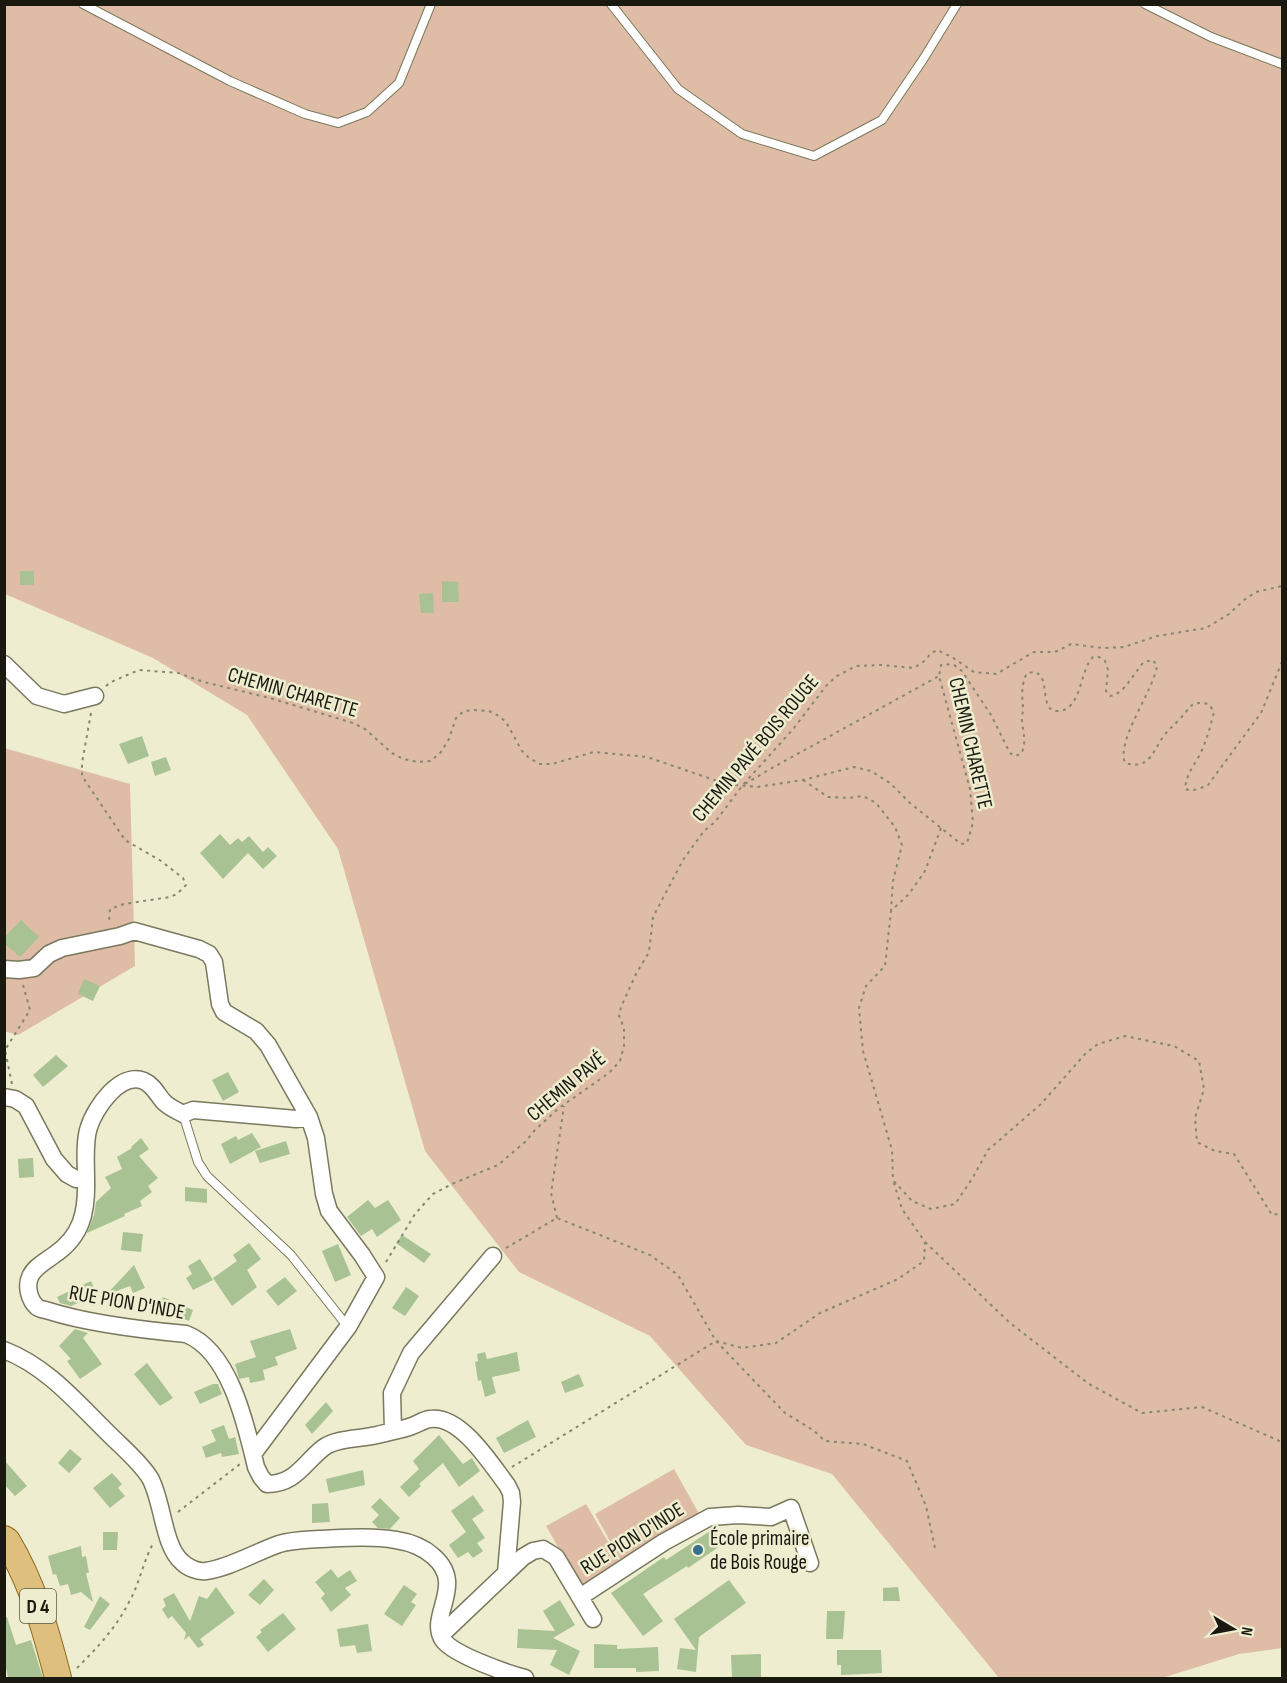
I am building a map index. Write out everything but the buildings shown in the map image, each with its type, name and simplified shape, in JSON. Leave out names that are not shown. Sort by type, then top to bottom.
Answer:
[{"type":"main road","name":"D 4","points":[[4,1539],[8,1541],[21,1563],[66,1675]]},
{"type":"street","points":[[4,664],[37,696],[64,704],[95,696]]},
{"type":"street","points":[[12,970],[34,968],[49,954],[62,948],[134,931],[199,949],[209,954],[214,962],[220,1004],[224,1012],[256,1031],[268,1045],[309,1117],[316,1138],[324,1194],[329,1211],[376,1277],[348,1327],[253,1454]]},
{"type":"street","points":[[10,1098],[26,1106],[54,1159],[67,1174],[76,1179],[86,1179],[88,1129],[96,1112],[110,1093],[121,1083],[131,1079],[142,1080],[151,1085],[165,1103],[183,1114],[193,1110],[296,1119],[309,1117]]},
{"type":"street","name":"RUE PION D'INDE","points":[[86,1179],[83,1217],[74,1236],[30,1276],[28,1288],[31,1299],[37,1307],[67,1317],[194,1337],[214,1354],[222,1366],[235,1395],[256,1467],[267,1484],[278,1484],[293,1477],[325,1447],[393,1431],[431,1419],[449,1421],[474,1443],[511,1492],[506,1573]]},
{"type":"street","points":[[393,1431],[392,1393],[411,1353],[493,1256]]},
{"type":"street","points":[[4,1350],[34,1364],[56,1381],[136,1461],[150,1478],[160,1502],[173,1550],[181,1562],[192,1569],[203,1572],[215,1569],[280,1544],[295,1541],[366,1538],[395,1540],[411,1544],[429,1552],[442,1563],[448,1577],[440,1628],[444,1642],[491,1668],[525,1678]]},
{"type":"street","name":"RUE PION D'INDE","points":[[580,1597],[664,1542],[710,1517],[738,1515],[771,1517],[790,1508],[810,1563]]},
{"type":"street","name":"RUE PION D'INDE","points":[[441,1635],[528,1554],[543,1549],[556,1557],[593,1619]]},
{"type":"lane","points":[[83,4],[230,81],[305,114],[338,123],[367,112],[399,83],[431,4]]},
{"type":"lane","points":[[611,4],[678,89],[742,134],[814,156],[882,120],[957,4]]},
{"type":"lane","points":[[1145,4],[1211,37],[1282,64]]},
{"type":"lane","points":[[183,1114],[198,1162],[207,1176],[291,1255],[348,1327]]},
{"type":"path","name":"CHEMIN PAVÉ BOIS ROUGE","points":[[649,952],[652,917],[682,860],[742,786],[794,728],[826,686],[848,670],[856,666],[867,665],[914,668],[937,650],[958,660],[974,672],[996,674],[1034,652],[1055,652],[1071,644],[1103,648],[1124,646],[1157,636],[1206,627],[1229,614],[1256,592],[1282,586]]},
{"type":"path","name":"CHEMIN CHARETTE","points":[[95,696],[111,682],[139,670],[178,673],[353,723],[365,729],[392,753],[403,759],[418,762],[431,761],[441,752],[449,739],[456,718],[464,711],[489,711],[506,722],[522,751],[540,764],[552,764],[594,752],[647,757],[726,784],[757,787],[803,780],[854,767],[871,771],[890,783],[910,803],[961,844],[967,843],[973,823],[973,812],[970,789],[939,676],[941,665],[944,663],[954,664],[962,671],[996,722],[1010,753],[1015,756],[1020,754],[1025,747],[1021,717],[1024,708],[1023,685],[1027,673],[1034,672],[1041,675],[1047,704],[1053,710],[1059,711],[1068,708],[1074,702],[1088,662],[1093,657],[1099,657],[1105,661],[1108,670],[1106,691],[1110,696],[1115,696],[1123,689],[1144,662],[1154,660],[1157,666],[1155,678],[1132,725],[1123,756],[1125,763],[1135,766],[1143,763],[1192,704],[1200,702],[1209,704],[1214,712],[1201,750],[1186,780],[1185,789],[1189,790],[1199,789],[1208,784],[1254,724],[1261,713],[1282,662]]},
{"type":"path","points":[[742,786],[939,676]]},
{"type":"path","points":[[95,696],[82,763],[82,776],[125,840],[161,861],[183,878],[186,885],[170,897],[124,904],[110,909],[109,922],[134,931]]},
{"type":"path","points":[[803,780],[828,797],[863,796],[876,803],[895,827],[902,845],[893,881],[885,966],[866,986],[859,1008],[863,1051],[892,1150],[892,1179],[902,1209],[925,1242],[1010,1323],[1089,1384],[1142,1413],[1202,1407],[1282,1442]]},
{"type":"path","points":[[891,911],[909,894],[926,870],[941,828]]},
{"type":"path","name":"CHEMIN PAVÉ","points":[[376,1277],[415,1214],[434,1194],[498,1165],[564,1105],[600,1080],[620,1061],[624,1046],[624,1028],[619,1016],[633,980],[649,952]]},
{"type":"path","points":[[10,1098],[5,1050],[30,1010],[12,970]]},
{"type":"path","points":[[892,1179],[912,1201],[931,1209],[955,1204],[988,1150],[1041,1104],[1086,1053],[1098,1044],[1125,1036],[1174,1047],[1199,1062],[1204,1089],[1195,1118],[1197,1142],[1215,1151],[1234,1154],[1272,1215],[1282,1213]]},
{"type":"path","points":[[557,1218],[551,1193],[564,1105]]},
{"type":"path","points":[[493,1256],[557,1218]]},
{"type":"path","points":[[557,1218],[650,1255],[678,1275],[716,1341],[785,1413],[813,1430],[825,1441],[863,1444],[908,1461],[926,1506],[935,1548]]},
{"type":"path","points":[[499,1474],[716,1341],[742,1348],[776,1343],[820,1313],[898,1279],[924,1261],[925,1242]]},
{"type":"path","points":[[66,1675],[92,1654],[110,1633],[130,1601],[146,1555],[164,1523],[253,1454]]},
{"type":"shaded area","points":[[5,5],[1282,5],[1282,1648],[1239,1654],[1162,1678],[999,1678],[832,1474],[746,1445],[650,1336],[519,1272],[425,1151],[338,849],[247,715],[153,658],[5,594]]},
{"type":"shaded area","points":[[4,748],[130,784],[135,966],[18,1035],[4,1031]]},
{"type":"shaded area","points":[[674,1469],[702,1519],[622,1563],[595,1514]]},
{"type":"shaded area","points":[[586,1504],[621,1564],[581,1587],[546,1526]]},
{"type":"place","name":"École primaire de Bois Rouge","points":[[698,1550]]}]
